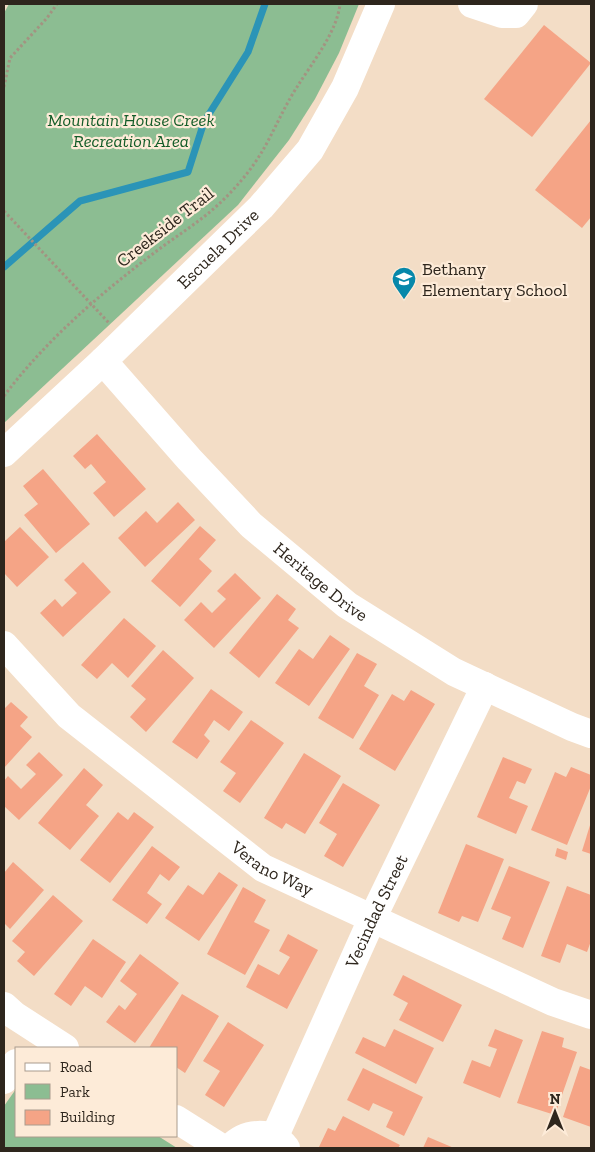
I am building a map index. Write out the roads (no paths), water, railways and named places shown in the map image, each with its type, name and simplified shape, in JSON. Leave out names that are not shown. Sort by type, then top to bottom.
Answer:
[{"type":"street","name":"Escuela Drive","points":[[4,453],[103,361],[260,207],[310,150],[344,88],[381,4]]},
{"type":"street","points":[[472,4],[502,14],[516,14],[524,4]]},
{"type":"street","name":"Heritage Drive","points":[[103,361],[189,459],[252,525],[347,605],[454,672],[591,734]]},
{"type":"street","name":"Verano Way","points":[[4,645],[69,716],[263,868],[553,1002],[591,1016]]},
{"type":"street","name":"Vecindad Street","points":[[280,1143],[372,919],[485,686]]},
{"type":"street","points":[[4,1006],[14,1015],[33,1040],[61,1047]]},
{"type":"street","points":[[4,1080],[15,1064]]},
{"type":"street","points":[[178,1120],[222,1148]]},
{"type":"street","points":[[230,1148],[243,1138],[253,1135],[263,1135],[280,1143]]},
{"type":"waterway","points":[[4,267],[80,201],[188,172],[204,122],[248,52],[265,4]]},
{"type":"place","name":"Bethany Elementary School","points":[[404,300]]},
{"type":"park label","name":"Mountain House Creek Recreation Area","points":[[131,130]]}]
